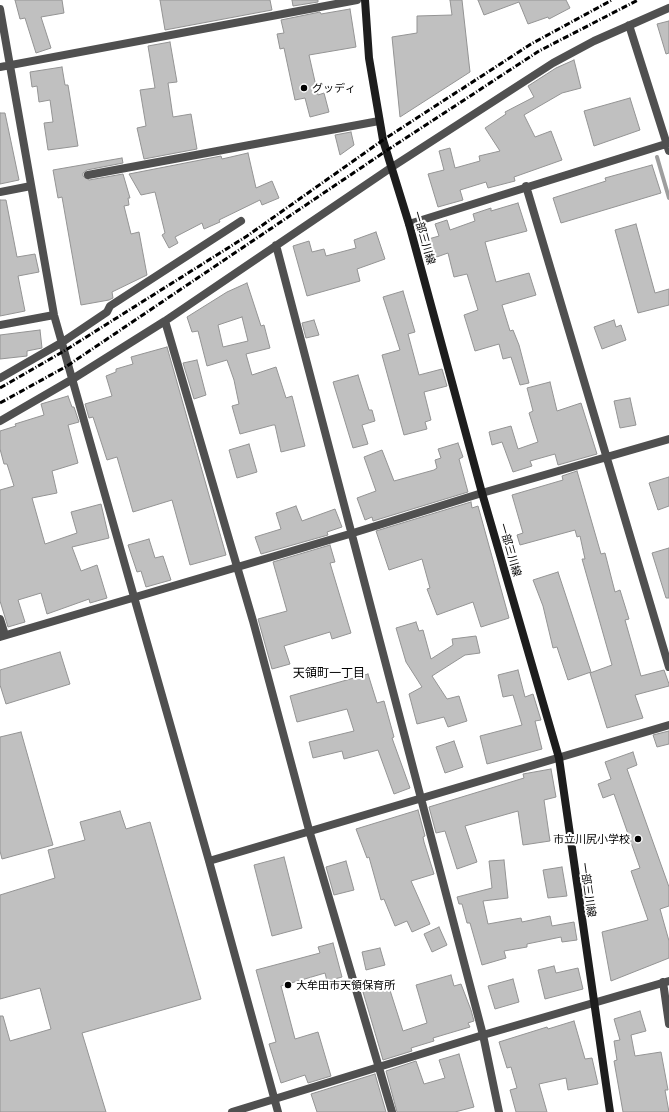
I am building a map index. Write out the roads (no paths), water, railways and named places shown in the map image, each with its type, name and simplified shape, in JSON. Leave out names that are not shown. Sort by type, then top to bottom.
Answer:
[{"type":"main road","name":"一部三川線","points":[[365,0],[369,58],[383,140],[409,224],[482,493],[559,758],[593,1003],[610,1112]]},
{"type":"street","points":[[0,67],[357,0]]},
{"type":"street","points":[[0,421],[71,380],[165,321],[392,167],[552,63],[594,41],[669,8]]},
{"type":"street","points":[[0,9],[54,315],[61,343],[209,860],[278,1112]]},
{"type":"street","points":[[409,224],[526,186],[668,146],[629,25]]},
{"type":"street","points":[[88,175],[379,121]]},
{"type":"street","points":[[0,192],[31,186]]},
{"type":"street","points":[[526,186],[669,667]]},
{"type":"street","points":[[0,378],[61,343],[107,312],[110,306],[242,221]]},
{"type":"street","points":[[276,245],[353,533],[483,1035],[499,1112]]},
{"type":"street","points":[[0,325],[54,315]]},
{"type":"street","points":[[165,321],[238,567],[309,830],[392,1112]]},
{"type":"street","points":[[0,619],[2,636],[669,439]]},
{"type":"street","points":[[209,860],[669,725]]},
{"type":"street","points":[[232,1112],[380,1068],[483,1035],[666,982],[669,1024]]},
{"type":"waterway","points":[[657,157],[669,198]]},
{"type":"railway","points":[[0,388],[64,351],[247,236],[383,140],[531,44],[612,0]]},
{"type":"railway","points":[[0,403],[67,366],[386,151],[539,51],[638,0]]},
{"type":"place","name":"グッディ","points":[[304,88]]},
{"type":"place","name":"市立川尻小学校","points":[[638,839]]},
{"type":"place","name":"大牟田市天領保育所","points":[[288,985]]},
{"type":"district","name":"天領町一丁目","points":[[329,673]]}]
